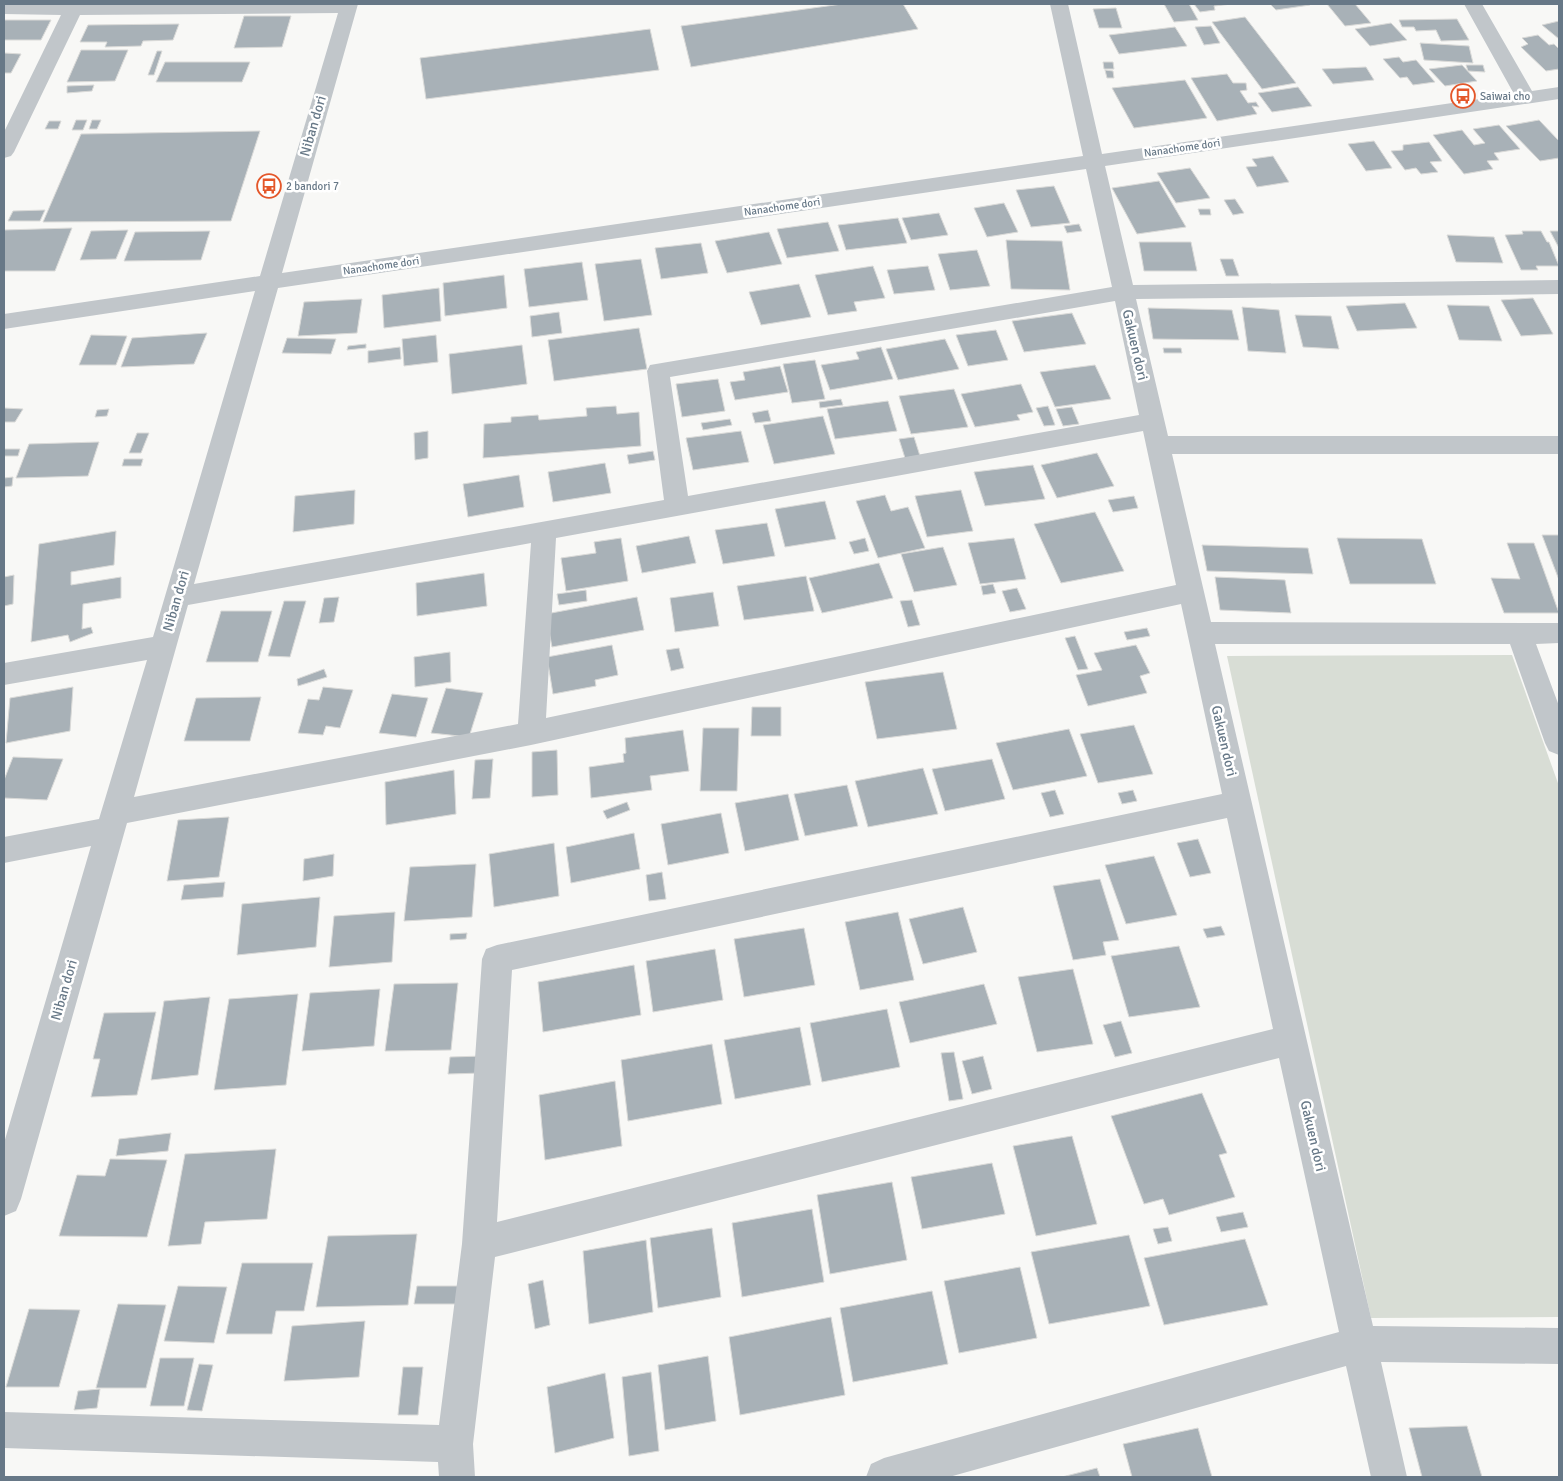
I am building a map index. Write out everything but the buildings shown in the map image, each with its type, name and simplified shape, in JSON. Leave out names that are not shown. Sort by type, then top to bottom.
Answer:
[{"type":"street","name":"Gakuen dori","points":[[1059,4],[1390,1477]]},
{"type":"street","points":[[1473,4],[1526,98]]},
{"type":"street","points":[[4,9],[348,5]]},
{"type":"street","name":"Niban dori","points":[[4,1199],[16,1116],[112,821],[348,5]]},
{"type":"street","points":[[4,152],[74,7]]},
{"type":"street","name":"Nanachome dori","points":[[4,321],[1559,93]]},
{"type":"street","points":[[677,507],[658,371],[1123,292],[1559,287]]},
{"type":"street","points":[[177,597],[677,507],[1155,433],[1559,445]]},
{"type":"street","points":[[531,733],[544,531]]},
{"type":"street","points":[[4,850],[112,821],[1190,592]]},
{"type":"street","points":[[1519,633],[1559,743]]},
{"type":"street","points":[[1200,634],[1559,633]]},
{"type":"street","points":[[4,674],[163,646]]},
{"type":"street","points":[[4,1430],[456,1460],[479,1244],[498,959],[1238,803]]},
{"type":"street","points":[[479,1244],[1291,1040]]},
{"type":"street","points":[[884,1477],[1360,1344],[1559,1346]]},
{"type":"shaded area","points":[[1512,655],[1559,786],[1559,1317],[1371,1318],[1227,656]]},
{"type":"place","name":"Saiwai cho","points":[[1463,96]]},
{"type":"place","name":"2 bandori 7","points":[[269,186]]}]
